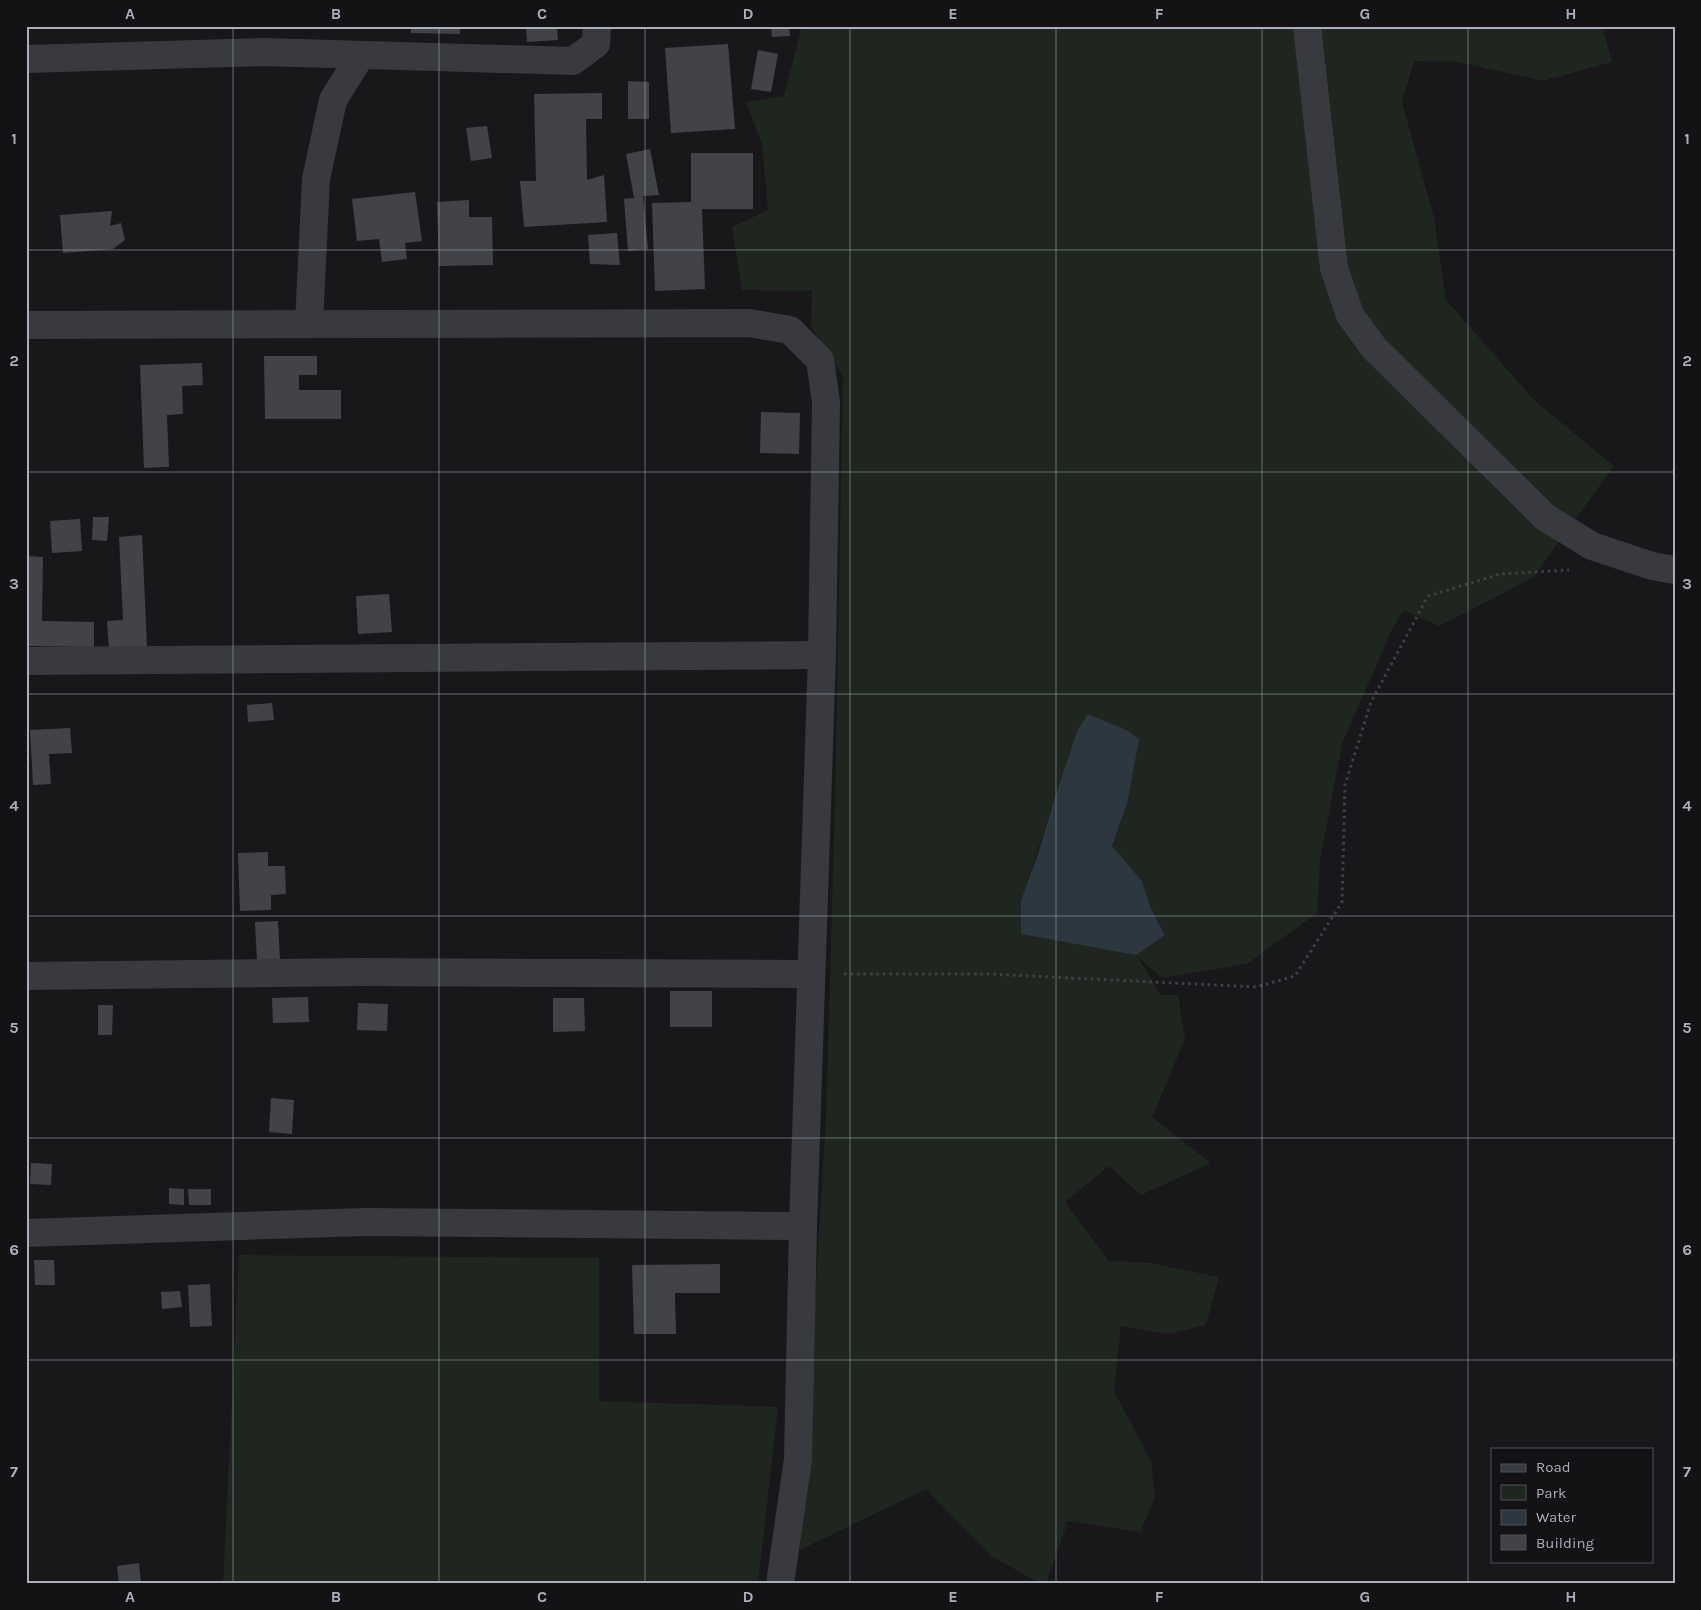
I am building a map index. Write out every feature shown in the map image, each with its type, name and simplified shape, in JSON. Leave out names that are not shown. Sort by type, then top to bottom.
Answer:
[{"type":"street","points":[[26,59],[264,52],[572,61],[596,44],[597,26]]},
{"type":"street","points":[[1306,26],[1334,268],[1350,315],[1374,348],[1544,517],[1592,546],[1652,566],[1675,570]]},
{"type":"street","points":[[309,324],[316,179],[333,100],[361,55]]},
{"type":"street","points":[[26,325],[750,323],[790,330],[820,360],[826,402],[822,655],[803,1226],[798,1459],[780,1584]]},
{"type":"street","points":[[26,662],[822,655]]},
{"type":"street","points":[[26,976],[360,972],[811,974]]},
{"type":"street","points":[[26,1233],[364,1222],[803,1226]]},
{"type":"path","points":[[811,974],[990,974],[1256,987],[1295,976],[1342,902],[1345,785],[1371,702],[1428,596],[1500,574],[1576,570]]},
{"type":"green space","points":[[802,26],[1602,26],[1612,62],[1543,81],[1457,62],[1414,61],[1402,102],[1434,218],[1446,300],[1535,401],[1614,466],[1533,578],[1439,626],[1404,610],[1393,627],[1342,744],[1320,861],[1317,913],[1247,964],[1162,978],[1137,956],[1161,995],[1178,995],[1185,1039],[1152,1117],[1211,1163],[1141,1195],[1109,1166],[1065,1202],[1109,1261],[1150,1263],[1219,1277],[1206,1325],[1169,1334],[1121,1326],[1114,1391],[1151,1461],[1155,1498],[1140,1532],[1068,1521],[1046,1584],[1041,1584],[991,1556],[926,1489],[800,1550],[826,1118],[835,800],[843,376],[811,327],[812,291],[742,290],[732,227],[768,210],[762,143],[746,102],[784,96]],"holes":[[[1077,731],[1127,804],[1112,847],[1142,881],[1151,909],[1165,934],[1021,900]]]},
{"type":"green space","points":[[239,1255],[599,1258],[599,1401],[778,1407],[758,1584],[223,1584]]},
{"type":"water","points":[[1088,714],[1128,731],[1139,739],[1127,804],[1112,846],[1142,881],[1151,909],[1165,935],[1136,955],[1021,934],[1021,900],[1038,854],[1077,731]]},
{"type":"building","points":[[411,26],[460,26],[460,34],[411,33]]},
{"type":"building","points":[[526,26],[557,26],[558,40],[527,42]]},
{"type":"building","points":[[771,26],[789,26],[790,36],[772,37]]},
{"type":"building","points":[[728,44],[735,129],[671,133],[665,48]]},
{"type":"building","points":[[758,50],[778,54],[771,92],[751,89]]},
{"type":"building","points":[[628,81],[649,82],[649,119],[628,119]]},
{"type":"building","points":[[602,93],[602,119],[586,119],[587,180],[604,175],[607,222],[524,227],[520,181],[536,181],[534,94]]},
{"type":"building","points":[[487,126],[492,158],[471,161],[466,128]]},
{"type":"building","points":[[650,149],[659,195],[643,196],[648,249],[628,251],[624,199],[634,198],[626,154]]},
{"type":"building","points":[[691,153],[753,153],[753,209],[702,209],[705,289],[655,291],[652,203],[691,202]]},
{"type":"building","points":[[415,192],[422,241],[405,243],[407,259],[382,262],[379,239],[357,241],[352,199]]},
{"type":"building","points":[[469,200],[469,217],[492,217],[493,265],[439,266],[437,202]]},
{"type":"building","points":[[112,211],[110,226],[121,223],[125,240],[113,249],[63,253],[60,215]]},
{"type":"building","points":[[617,233],[620,265],[590,264],[588,235]]},
{"type":"building","points":[[264,356],[317,356],[317,375],[299,375],[299,390],[341,390],[341,419],[265,419]]},
{"type":"building","points":[[202,363],[203,385],[182,386],[183,414],[167,415],[169,467],[144,468],[140,365]]},
{"type":"building","points":[[761,412],[800,413],[799,454],[760,453]]},
{"type":"building","points":[[93,517],[109,517],[107,541],[92,540]]},
{"type":"building","points":[[80,519],[82,551],[52,553],[50,521]]},
{"type":"building","points":[[142,535],[147,647],[109,649],[107,621],[123,620],[119,537]]},
{"type":"building","points":[[26,556],[43,557],[42,621],[94,622],[94,647],[26,646]]},
{"type":"building","points":[[389,594],[392,632],[358,634],[356,596]]},
{"type":"building","points":[[272,703],[274,720],[248,722],[247,705]]},
{"type":"building","points":[[70,728],[72,753],[49,754],[51,784],[33,785],[30,730]]},
{"type":"building","points":[[268,852],[268,866],[285,866],[286,894],[271,895],[271,910],[240,911],[238,853]]},
{"type":"building","points":[[278,921],[280,960],[257,962],[255,922]]},
{"type":"building","points":[[670,991],[712,991],[712,1027],[670,1027]]},
{"type":"building","points":[[308,997],[309,1022],[273,1023],[272,998]]},
{"type":"building","points":[[553,998],[584,998],[585,1031],[553,1032]]},
{"type":"building","points":[[358,1003],[388,1004],[387,1031],[357,1030]]},
{"type":"building","points":[[98,1005],[113,1005],[112,1035],[98,1035]]},
{"type":"building","points":[[271,1098],[294,1100],[292,1134],[269,1132]]},
{"type":"building","points":[[31,1163],[52,1164],[51,1185],[30,1184]]},
{"type":"building","points":[[169,1188],[184,1189],[184,1205],[169,1204]]},
{"type":"building","points":[[188,1189],[211,1189],[211,1205],[189,1205]]},
{"type":"building","points":[[34,1260],[54,1260],[55,1285],[35,1285]]},
{"type":"building","points":[[720,1264],[720,1293],[675,1293],[676,1334],[634,1334],[632,1265]]},
{"type":"building","points":[[210,1284],[212,1326],[190,1327],[188,1285]]},
{"type":"building","points":[[180,1291],[182,1307],[162,1309],[161,1292]]},
{"type":"building","points":[[139,1563],[141,1584],[119,1584],[117,1566]]}]
